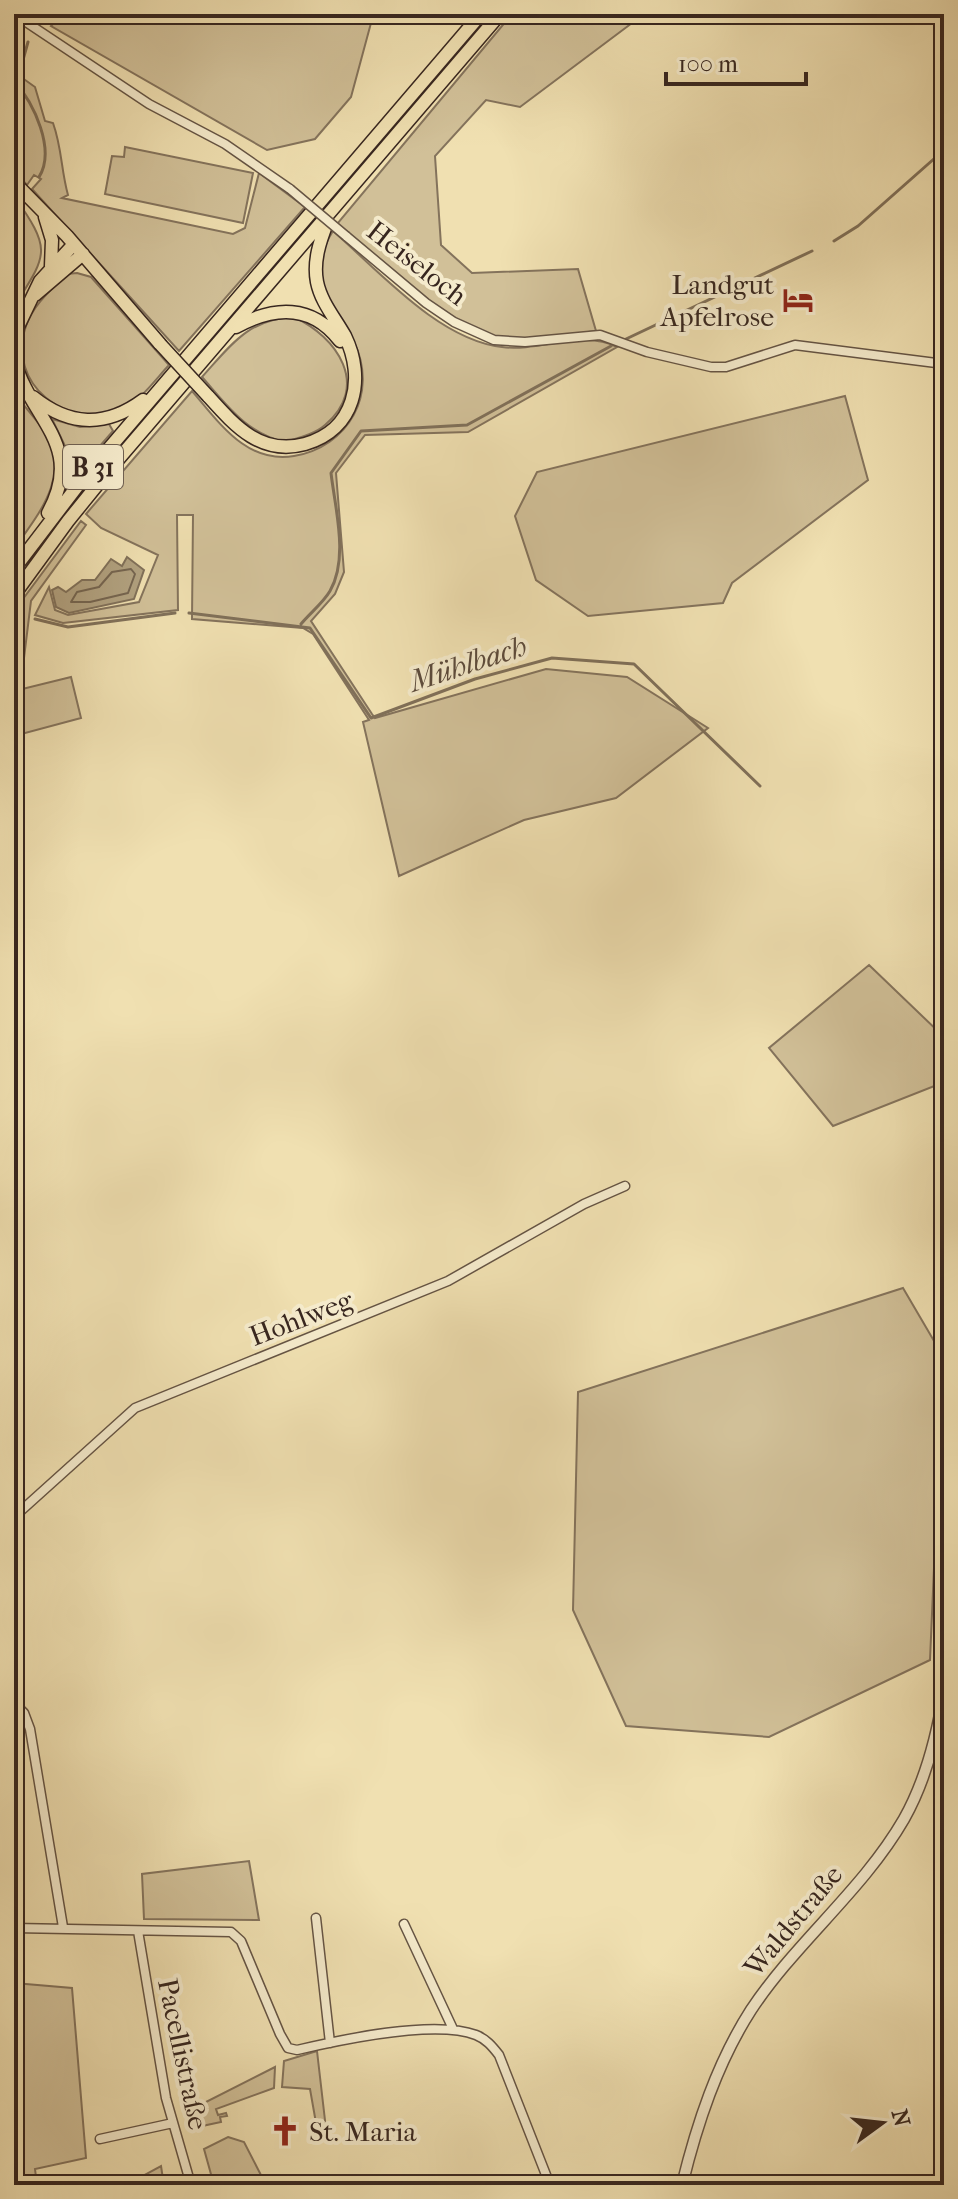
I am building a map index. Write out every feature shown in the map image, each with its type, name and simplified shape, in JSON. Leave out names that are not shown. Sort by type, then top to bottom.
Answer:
[{"type":"highway","name":"B 31","points":[[14,569],[162,387],[481,14]]},
{"type":"highway","name":"B 31","points":[[14,595],[68,521],[500,14]]},
{"type":"highway","points":[[14,182],[245,434],[260,443],[293,447],[327,434],[348,414],[356,379],[346,338],[317,284],[317,253],[333,210]]},
{"type":"highway","points":[[42,211],[52,240],[51,266]]},
{"type":"highway","points":[[14,335],[51,266],[78,249]]},
{"type":"highway","points":[[32,297],[78,249]]},
{"type":"highway","points":[[227,331],[261,315],[297,311],[328,326],[354,364]]},
{"type":"highway","points":[[14,359],[29,393],[57,441],[62,469],[59,490],[28,550]]},
{"type":"highway","points":[[29,393],[56,413],[90,422],[130,410],[162,387]]},
{"type":"street","name":"Heiseloch","points":[[14,14],[149,104],[225,144],[290,189],[426,303],[454,322],[494,340],[525,342],[600,335],[647,352],[711,367],[726,367],[795,345],[944,364]]},
{"type":"street","name":"Hohlweg","points":[[14,1517],[135,1408],[448,1281],[584,1204],[625,1186]]},
{"type":"street","name":"Waldstraße","points":[[682,2185],[699,2121],[716,2077],[752,2009],[847,1895],[903,1820],[931,1754],[944,1692]]},
{"type":"street","points":[[14,1703],[24,1713],[30,1729],[63,1927]]},
{"type":"street","points":[[316,1918],[330,2043]]},
{"type":"street","points":[[404,1924],[453,2029]]},
{"type":"street","points":[[14,1928],[231,1932],[241,1941],[288,2048],[297,2050],[401,2032],[453,2029],[489,2042],[503,2064],[550,2185]]},
{"type":"street","name":"Pacellistraße","points":[[138,1931],[145,1986],[173,2123],[191,2185]]},
{"type":"street","points":[[100,2139],[173,2123]]},
{"type":"shaded area","points":[[63,14],[357,14],[371,23],[351,97],[315,139],[267,150],[51,26]]},
{"type":"shaded area","points":[[512,14],[644,14],[520,107],[486,100],[435,156],[441,245],[472,273],[578,269],[596,331],[546,339],[509,340],[474,331],[412,291],[337,224]]},
{"type":"shaded area","points":[[14,72],[35,87],[45,121],[53,123],[68,195],[62,198],[233,234],[245,228],[259,173],[305,207],[179,351],[32,189],[41,179],[34,175],[27,185],[14,171]]},
{"type":"shaded area","points":[[125,147],[253,173],[243,223],[105,194],[112,156],[124,157]]},
{"type":"shaded area","points":[[14,196],[35,229],[41,252],[39,263],[14,307]]},
{"type":"shaded area","points":[[333,231],[433,318],[479,342],[516,348],[590,340],[617,347],[468,432],[365,435],[336,473],[344,572],[335,594],[311,621],[375,718],[546,669],[627,677],[708,728],[616,798],[524,820],[399,876],[363,722],[369,720],[313,634],[303,628],[192,619],[193,515],[177,515],[178,610],[63,623],[35,615],[49,587],[55,610],[68,615],[139,602],[158,555],[101,528],[86,514],[192,391],[235,438],[262,454],[294,456],[313,451],[343,430],[354,415],[363,380],[361,361],[354,342],[324,286],[322,259]]},
{"type":"shaded area","points":[[67,274],[91,277],[169,365],[134,402],[120,410],[100,415],[80,414],[46,398],[33,384],[25,367],[22,347],[29,318],[43,298]]},
{"type":"shaded area","points":[[294,317],[310,326],[335,350],[347,379],[346,394],[339,410],[325,425],[285,442],[248,425],[202,377],[232,344],[252,328]]},
{"type":"shaded area","points":[[14,391],[44,431],[55,463],[49,493],[42,508],[14,549]]},
{"type":"shaded area","points":[[845,396],[868,480],[732,583],[723,603],[588,616],[536,580],[515,516],[537,472]]},
{"type":"shaded area","points":[[52,419],[80,427],[109,424],[113,431],[72,478],[68,452]]},
{"type":"shaded area","points":[[81,521],[86,525],[31,601],[24,658],[14,678],[14,611]]},
{"type":"shaded area","points":[[71,677],[81,718],[14,736],[14,691]]},
{"type":"shaded area","points":[[869,965],[944,1037],[944,1061],[937,1085],[833,1126],[769,1048]]},
{"type":"shaded area","points":[[903,1288],[944,1358],[944,1519],[936,1522],[930,1660],[769,1737],[626,1726],[573,1610],[578,1392]]},
{"type":"shaded area","points":[[249,1861],[259,1920],[144,1919],[142,1874]]},
{"type":"shaded area","points":[[14,1983],[72,1988],[86,2158],[35,2169],[37,2185],[14,2185]]},
{"type":"shaded area","points":[[317,2051],[326,2140],[319,2140],[310,2089],[282,2087],[284,2061]]},
{"type":"shaded area","points":[[275,2067],[274,2088],[216,2109],[218,2115],[226,2113],[227,2116],[220,2117],[221,2122],[202,2126],[196,2107]]},
{"type":"shaded area","points":[[228,2137],[244,2142],[263,2179],[257,2185],[214,2185],[204,2149]]},
{"type":"shaded area","points":[[161,2166],[163,2179],[154,2184],[141,2185],[137,2179]]},
{"type":"water","points":[[127,557],[144,570],[134,599],[69,613],[56,607],[52,590],[58,587],[66,592],[82,580],[95,580],[111,559],[122,566]]},
{"type":"waterway","name":"Mühlbach","points":[[39,21],[46,14]]},
{"type":"waterway","name":"Mühlbach","points":[[17,81],[28,42]]},
{"type":"waterway","name":"Mühlbach","points":[[14,81],[29,101],[44,141],[44,166],[39,177]]},
{"type":"waterway","points":[[834,241],[858,226],[944,150]]},
{"type":"waterway","points":[[626,339],[812,251]]},
{"type":"waterway","points":[[301,624],[327,595],[336,578],[340,548],[331,473],[361,431],[467,425],[611,346]]},
{"type":"waterway","name":"Mühlbach","points":[[35,619],[68,627],[175,613]]},
{"type":"waterway","name":"Mühlbach","points":[[189,613],[310,628],[371,718],[475,679],[552,658],[634,664],[760,786]]},
{"type":"waterway","name":"Mühlbach","points":[[16,616],[23,617]]},
{"type":"place","name":"Landgut Apfelrose","points":[[798,300]]},
{"type":"place","name":"St. Maria","points":[[285,2131]]}]
